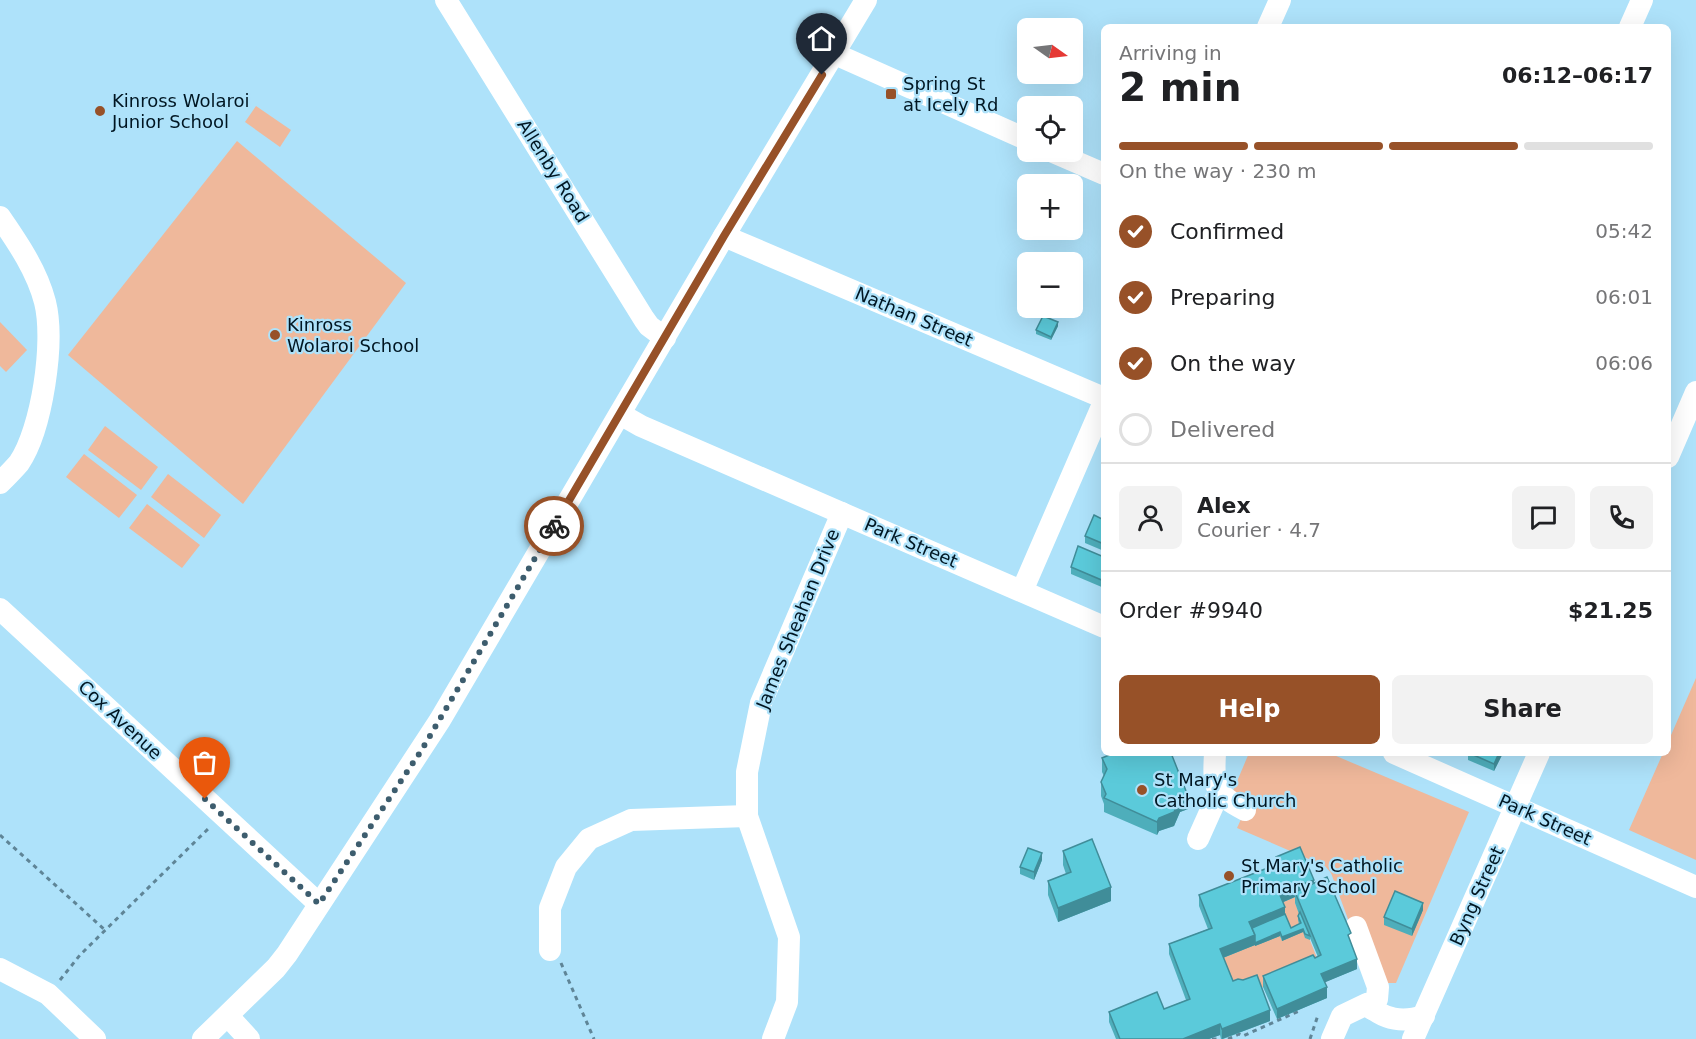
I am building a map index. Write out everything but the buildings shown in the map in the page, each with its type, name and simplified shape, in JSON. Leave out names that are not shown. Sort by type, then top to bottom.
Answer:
[{"type":"street","name":"Allenby Road","points":[[446,0],[644,319],[649,326],[665,338]]},
{"type":"street","points":[[204,1039],[276,968],[421,751],[724,236],[866,0]]},
{"type":"street","points":[[1275,24],[1280,0]]},
{"type":"street","points":[[1631,24],[1642,0]]},
{"type":"street","points":[[835,54],[1017,135]]},
{"type":"street","points":[[1076,162],[1101,173]]},
{"type":"street","points":[[0,217],[33,270],[45,303],[48,341],[45,385],[38,419],[19,463],[0,483]]},
{"type":"street","name":"Nathan Street","points":[[724,236],[1101,399]]},
{"type":"street","points":[[1671,451],[1696,392]]},
{"type":"street","points":[[1022,591],[1101,407]]},
{"type":"street","name":"Park Street","points":[[620,414],[641,426],[1101,626]]},
{"type":"street","name":"James Sheahan Drive","points":[[773,1039],[787,1002],[789,937],[747,816],[747,772],[761,703],[842,513]]},
{"type":"street","name":"Cox Avenue","points":[[0,609],[319,904]]},
{"type":"street","points":[[1215,756],[1215,775],[1219,792],[1245,810]]},
{"type":"street","name":"Park Street","points":[[1401,756],[1696,887]]},
{"type":"street","name":"Byng Street","points":[[1413,1039],[1538,756]]},
{"type":"street","points":[[1198,839],[1219,792]]},
{"type":"street","points":[[550,950],[550,908],[566,867],[589,839],[631,820],[747,816]]},
{"type":"street","points":[[1356,927],[1378,987],[1377,999],[1372,1009]]},
{"type":"street","points":[[0,969],[48,994],[95,1039]]},
{"type":"street","points":[[1332,1039],[1342,1016],[1367,1004],[1372,1009],[1396,1020],[1410,1020],[1424,1016]]},
{"type":"street","points":[[228,1016],[249,1039]]},
{"type":"path","points":[[48,994],[105,930],[222,814]]},
{"type":"path","points":[[0,835],[105,930]]},
{"type":"path","points":[[550,950],[564,967],[594,1039]]},
{"type":"path","points":[[1227,1039],[1239,1034],[1243,1036],[1299,1011]]},
{"type":"path","points":[[1310,1039],[1318,1015]]},
{"type":"shaded area","points":[[256,106],[291,130],[280,147],[245,122]]},
{"type":"shaded area","points":[[237,141],[406,283],[243,504],[68,355]]},
{"type":"shaded area","points":[[0,322],[27,350],[6,372],[0,366]]},
{"type":"shaded area","points":[[105,426],[158,467],[141,490],[88,450]]},
{"type":"shaded area","points":[[84,454],[137,495],[119,518],[66,477]]},
{"type":"shaded area","points":[[168,474],[221,515],[204,538],[151,497]]},
{"type":"shaded area","points":[[147,504],[200,545],[182,568],[129,528]]},
{"type":"shaded area","points":[[1696,678],[1696,860],[1629,830],[1662,756],[1671,756],[1671,735]]},
{"type":"shaded area","points":[[1248,756],[1336,756],[1469,812],[1396,983],[1380,983],[1352,930],[1331,873],[1325,866],[1237,828],[1247,806],[1230,798]]},
{"type":"shaded area","points":[[1295,897],[1295,903],[1317,958],[1313,966],[1258,989],[1233,992],[1220,959],[1279,904]]},
{"type":"way so far","points":[[205,799],[319,904],[421,751],[554,526]]},
{"type":"place","name":"Spring St at Icely Rd","points":[[891,94]]},
{"type":"place","name":"Kinross Wolaroi Junior School","points":[[100,111]]},
{"type":"place","name":"Kinross Wolaroi School","points":[[275,335]]},
{"type":"place","name":"St Mary's Catholic Church","points":[[1142,790]]},
{"type":"place","name":"St Mary's Catholic Primary School","points":[[1229,876]]},
{"type":"route","points":[[554,526],[724,236],[822,75]]}]
